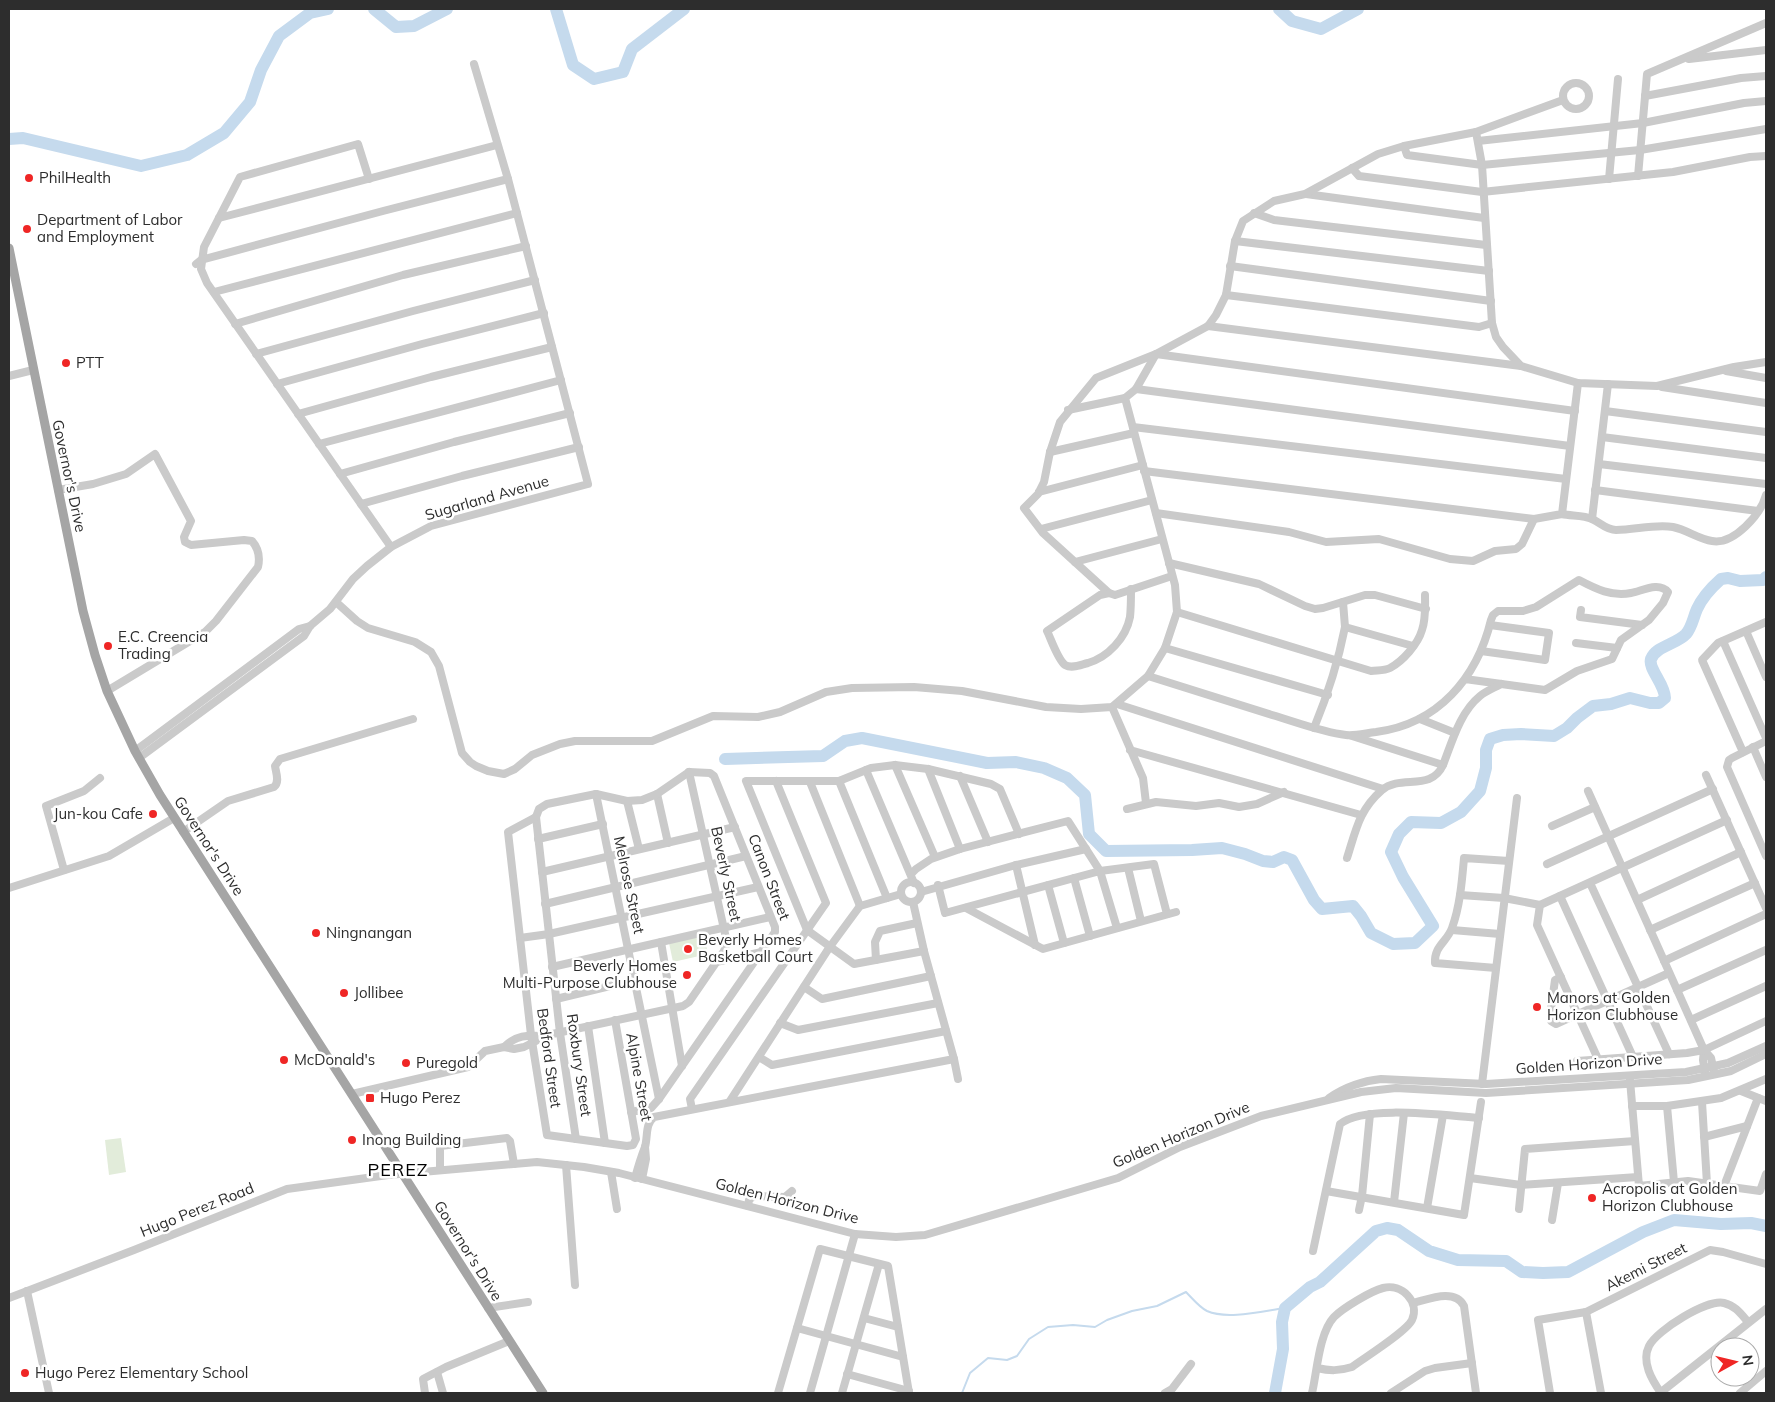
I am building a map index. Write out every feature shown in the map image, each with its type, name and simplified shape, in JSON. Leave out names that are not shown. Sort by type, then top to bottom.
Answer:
[{"type":"main road","name":"Governor's Drive","points":[[9,248],[87,626],[108,691],[137,755],[174,818],[543,1393]]},
{"type":"street","points":[[1638,176],[1647,74],[1766,23]]},
{"type":"street","points":[[1680,60],[1766,50]]},
{"type":"street","points":[[361,504],[462,476],[579,447],[508,179],[474,64]]},
{"type":"street","points":[[1645,96],[1741,78],[1766,76]]},
{"type":"street","points":[[1608,179],[1618,79]]},
{"type":"street","points":[[1172,576],[1115,595],[1109,593],[1041,529],[1024,508],[1039,492],[1044,482],[1050,452],[1060,422],[1068,410],[1096,378],[1156,354],[1208,326],[1226,296],[1235,241],[1243,221],[1254,213],[1274,201],[1305,194],[1378,154],[1404,146],[1476,132],[1564,100]]},
{"type":"street","points":[[1478,141],[1643,123],[1744,103],[1766,101]]},
{"type":"street","points":[[1404,146],[1407,155],[1482,165],[1640,150],[1766,129]]},
{"type":"street","points":[[1476,132],[1482,165],[1482,192],[1492,323],[1496,337],[1521,366]]},
{"type":"street","points":[[369,179],[358,144],[240,177],[198,262],[204,278],[235,324],[391,547]]},
{"type":"street","points":[[219,218],[497,145]]},
{"type":"street","points":[[1352,168],[1359,176],[1482,192],[1673,172],[1750,157],[1766,156]]},
{"type":"street","points":[[198,262],[508,179]]},
{"type":"street","points":[[1305,194],[1484,218]]},
{"type":"street","points":[[214,292],[517,213]]},
{"type":"street","points":[[1254,213],[1274,220],[1486,244]]},
{"type":"street","points":[[1235,241],[1488,271]]},
{"type":"street","points":[[235,324],[403,275],[526,246]]},
{"type":"street","points":[[1230,266],[1491,300]]},
{"type":"street","points":[[256,354],[535,280]]},
{"type":"street","points":[[1226,296],[1480,327],[1492,323]]},
{"type":"street","points":[[277,384],[544,313]]},
{"type":"street","points":[[1208,326],[1521,366],[1578,383],[1657,386],[1766,403]]},
{"type":"street","points":[[298,414],[431,377],[552,347]]},
{"type":"street","points":[[1068,410],[1125,398],[1136,388],[1156,354]]},
{"type":"street","points":[[1156,354],[1575,411]]},
{"type":"street","points":[[1657,386],[1766,362]]},
{"type":"street","points":[[9,376],[33,370]]},
{"type":"street","points":[[1721,371],[1766,378]]},
{"type":"street","points":[[319,444],[561,380]]},
{"type":"street","points":[[1562,514],[1578,383]]},
{"type":"street","points":[[1592,519],[1608,384]]},
{"type":"street","points":[[1136,388],[1570,446]]},
{"type":"street","points":[[1115,706],[1148,676],[1165,648],[1177,612],[1169,563],[1125,398]]},
{"type":"street","points":[[1605,411],[1766,432]]},
{"type":"street","points":[[340,474],[454,442],[570,413]]},
{"type":"street","points":[[1050,452],[1134,430],[1566,479]]},
{"type":"street","points":[[1602,437],[1766,458]]},
{"type":"street","name":"Sugarland Avenue","points":[[137,755],[299,629],[310,626],[336,602],[360,572],[391,547],[431,526],[588,484],[579,447]]},
{"type":"street","points":[[58,490],[93,484],[126,474],[156,454],[191,520],[184,537],[185,542],[191,545],[244,540],[252,541],[257,547],[258,568],[216,622],[194,640],[108,691]]},
{"type":"street","points":[[1598,464],[1766,484]]},
{"type":"street","points":[[1039,492],[1144,468],[1534,519],[1562,514],[1592,519],[1614,530],[1658,526],[1674,527],[1712,541],[1725,541],[1741,532],[1758,510],[1766,495]]},
{"type":"street","points":[[1595,490],[1758,510]]},
{"type":"street","points":[[1041,529],[1152,500]]},
{"type":"street","points":[[1156,513],[1288,532],[1326,542],[1379,538],[1450,559],[1464,560],[1474,560],[1495,551],[1516,549],[1522,544],[1534,519]]},
{"type":"street","points":[[1075,562],[1162,539]]},
{"type":"street","points":[[1169,563],[1259,584],[1315,609],[1366,594],[1374,594],[1426,609]]},
{"type":"street","points":[[1348,735],[1381,732],[1420,719],[1451,697],[1475,665],[1493,614],[1498,611],[1523,611],[1536,607],[1579,580],[1598,590],[1612,593],[1629,594],[1657,587],[1668,592],[1664,604],[1650,620],[1627,634],[1621,640],[1612,659],[1577,671],[1545,690],[1465,679]]},
{"type":"street","points":[[1109,593],[1100,595],[1047,631],[1063,663],[1076,667],[1096,661],[1115,646],[1124,633],[1130,617],[1131,590]]},
{"type":"street","points":[[1177,612],[1371,671],[1389,669],[1401,660],[1413,646],[1422,630],[1426,609],[1425,595]]},
{"type":"street","points":[[336,602],[368,628],[414,642],[431,652],[439,666],[462,752],[476,766],[499,774],[512,772],[532,755],[560,744],[575,741],[652,741],[712,716],[758,717],[780,712],[826,692],[852,688],[914,687],[962,692],[1046,707],[1081,709],[1115,706],[1384,789]]},
{"type":"street","points":[[1314,728],[1328,695],[1338,661],[1345,627],[1343,602]]},
{"type":"street","points":[[1580,610],[1580,617],[1642,625]]},
{"type":"street","points":[[1743,752],[1702,660],[1718,643],[1766,622]]},
{"type":"street","points":[[1481,651],[1545,660],[1549,634],[1490,625]]},
{"type":"street","points":[[1345,627],[1413,646]]},
{"type":"street","points":[[1746,631],[1766,677]]},
{"type":"street","points":[[1723,641],[1766,739],[1729,760],[1727,767],[1766,856]]},
{"type":"street","points":[[1576,643],[1617,648]]},
{"type":"street","points":[[1165,648],[1328,695]]},
{"type":"street","points":[[1148,676],[1314,728],[1348,735],[1443,765]]},
{"type":"street","points":[[1347,858],[1361,815],[1384,789],[1404,782],[1424,782],[1439,774],[1455,733],[1468,711],[1480,696],[1501,684]]},
{"type":"street","points":[[1115,706],[1130,750],[1143,778],[1146,803]]},
{"type":"street","points":[[183,832],[228,801],[277,785],[275,766],[280,759],[412,719]]},
{"type":"street","points":[[1420,719],[1455,733]]},
{"type":"street","points":[[1753,747],[1766,776]]},
{"type":"street","points":[[1130,750],[1361,815]]},
{"type":"street","points":[[895,766],[935,857]]},
{"type":"street","points":[[924,951],[854,964],[807,930],[746,781],[839,781],[866,770],[895,766],[928,769],[991,784],[1000,789],[1019,834]]},
{"type":"street","points":[[928,769],[960,849]]},
{"type":"street","points":[[866,770],[914,883]]},
{"type":"street","points":[[536,817],[540,809],[547,804],[596,794],[627,801],[642,800],[657,794],[689,772]]},
{"type":"street","name":"Canon Street","points":[[631,1112],[651,1108],[659,1099],[775,932],[713,774],[689,772]]},
{"type":"street","name":"Beverly Street","points":[[352,1094],[468,1067],[485,1051],[504,1047],[514,1049],[543,1036],[683,1006],[688,1002],[726,945],[724,928],[689,772]]},
{"type":"street","points":[[1706,775],[1766,908]]},
{"type":"street","points":[[960,776],[988,842]]},
{"type":"street","points":[[64,870],[46,806],[84,791],[100,778]]},
{"type":"street","points":[[692,1110],[690,1099],[826,903],[776,781]]},
{"type":"street","points":[[839,781],[887,898]]},
{"type":"street","points":[[810,782],[860,906]]},
{"type":"street","points":[[1547,864],[1713,789]]},
{"type":"street","points":[[1588,791],[1704,1050],[1711,1058],[1710,1072]]},
{"type":"street","points":[[1127,809],[1156,802],[1196,806],[1219,803],[1239,807],[1257,804],[1284,792]]},
{"type":"street","name":"Melrose Street","points":[[596,794],[659,1099]]},
{"type":"street","points":[[657,794],[668,843]]},
{"type":"street","points":[[1482,1084],[1517,798]]},
{"type":"street","points":[[627,801],[639,849]]},
{"type":"street","points":[[1552,826],[1595,807]]},
{"type":"street","name":"Bedford Street","points":[[536,817],[508,832],[532,1040],[547,1135],[630,1146],[635,1143],[636,1139]]},
{"type":"street","name":"Roxbury Street","points":[[536,817],[560,1033],[576,1138]]},
{"type":"street","points":[[9,888],[109,856],[174,818]]},
{"type":"street","points":[[1460,895],[1504,898],[1540,905],[1727,820]]},
{"type":"street","points":[[911,874],[935,857],[1068,821],[1100,871],[1117,928]]},
{"type":"street","points":[[538,839],[602,824]]},
{"type":"street","points":[[542,872],[734,827]]},
{"type":"street","points":[[921,892],[1016,865],[1086,849]]},
{"type":"street","points":[[1636,900],[1741,852]]},
{"type":"street","points":[[545,904],[746,856]]},
{"type":"street","points":[[1496,968],[1435,963],[1435,955],[1452,930],[1460,895],[1464,858],[1509,862]]},
{"type":"street","points":[[938,886],[945,913],[1100,871],[1154,864],[1167,914]]},
{"type":"street","points":[[1016,865],[1035,945]]},
{"type":"street","points":[[1128,868],[1141,922]]},
{"type":"street","points":[[1074,878],[1090,936]]},
{"type":"street","points":[[1590,882],[1669,1054]]},
{"type":"street","points":[[914,883],[919,886],[921,892],[920,897],[912,902],[906,901],[901,894],[904,884],[914,883]]},
{"type":"street","points":[[1650,930],[1755,883]]},
{"type":"street","points":[[520,938],[549,934],[758,886]]},
{"type":"street","points":[[1048,886],[1064,944]]},
{"type":"street","points":[[730,1101],[830,948],[860,906],[901,894]]},
{"type":"street","points":[[1560,896],[1633,1057]]},
{"type":"street","points":[[912,902],[958,1079]]},
{"type":"street","points":[[1540,905],[1537,926],[1598,1059]]},
{"type":"street","points":[[966,908],[1043,950],[1176,912]]},
{"type":"street","points":[[1664,961],[1766,914]]},
{"type":"street","points":[[552,967],[770,917]]},
{"type":"street","points":[[876,960],[875,942],[880,931],[918,923]]},
{"type":"street","points":[[1452,930],[1500,934]]},
{"type":"street","points":[[661,942],[682,1066]]},
{"type":"street","points":[[1677,990],[1766,950]]},
{"type":"street","points":[[716,962],[762,952]]},
{"type":"street","points":[[1561,977],[1555,980],[1550,1016],[1551,1021],[1556,1024],[1669,972]]},
{"type":"street","points":[[804,987],[822,999],[931,976]]},
{"type":"street","points":[[556,999],[635,980]]},
{"type":"street","points":[[1691,1020],[1766,986]]},
{"type":"street","points":[[780,1023],[798,1030],[938,1003]]},
{"type":"street","name":"Alpine Street","points":[[615,1020],[636,1139]]},
{"type":"street","points":[[1577,1061],[1687,1053],[1704,1050],[1766,1021]]},
{"type":"street","points":[[588,1026],[605,1142]]},
{"type":"street","points":[[759,1057],[772,1065],[946,1031]]},
{"type":"street","name":"Golden Horizon Drive","points":[[1325,1101],[1343,1089],[1372,1080],[1482,1084],[1710,1072],[1766,1046]]},
{"type":"street","name":"Golden Horizon Drive","points":[[403,1174],[537,1162],[566,1165],[639,1178],[854,1234],[896,1237],[925,1235],[1118,1178],[1180,1147],[1261,1116],[1361,1092],[1383,1088],[1486,1093],[1630,1085],[1731,1070],[1766,1054]]},
{"type":"street","points":[[639,1178],[646,1159],[645,1146],[648,1125],[654,1117],[954,1059]]},
{"type":"street","points":[[1630,1076],[1639,1186],[1674,1182],[1760,1191],[1766,1174]]},
{"type":"street","points":[[1632,1106],[1667,1106],[1702,1102],[1742,1091],[1766,1079]]},
{"type":"street","points":[[1742,1091],[1766,1101]]},
{"type":"street","points":[[1724,1186],[1758,1098]]},
{"type":"street","points":[[1326,1191],[1464,1215],[1481,1102]]},
{"type":"street","points":[[1702,1102],[1707,1184]]},
{"type":"street","points":[[1667,1106],[1674,1182]]},
{"type":"street","points":[[1313,1251],[1340,1124],[1344,1121],[1370,1114],[1388,1112],[1479,1118]]},
{"type":"street","points":[[1394,1202],[1404,1113]]},
{"type":"street","points":[[1359,1210],[1370,1114]]},
{"type":"street","points":[[1427,1208],[1442,1115]]},
{"type":"street","points":[[1704,1137],[1747,1126]]},
{"type":"street","points":[[440,1170],[440,1146],[507,1138],[510,1141],[514,1164]]},
{"type":"street","points":[[1520,1209],[1525,1149],[1635,1141]]},
{"type":"street","points":[[566,1165],[575,1285]]},
{"type":"street","points":[[611,1172],[617,1209]]},
{"type":"street","name":"Hugo Perez Road","points":[[9,1298],[287,1188],[403,1174]]},
{"type":"street","points":[[1470,1178],[1522,1185],[1638,1177]]},
{"type":"street","points":[[1552,1220],[1558,1182]]},
{"type":"street","points":[[748,1206],[751,1197],[785,1198],[792,1191]]},
{"type":"street","points":[[810,1393],[850,1256],[854,1234]]},
{"type":"street","points":[[778,1393],[820,1249],[888,1266],[909,1392],[847,1374]]},
{"type":"street","name":"Akemi Street","points":[[1550,1393],[1538,1320],[1586,1312],[1710,1250],[1766,1264]]},
{"type":"street","points":[[842,1393],[879,1264]]},
{"type":"street","points":[[1312,1393],[1322,1340],[1334,1317],[1364,1297],[1382,1288],[1396,1289],[1407,1295],[1413,1303],[1413,1316],[1407,1326],[1352,1367],[1332,1371],[1317,1368]]},
{"type":"street","points":[[27,1291],[48,1393]]},
{"type":"street","points":[[1413,1303],[1450,1296],[1461,1301],[1464,1306],[1476,1393]]},
{"type":"street","points":[[488,1308],[528,1302]]},
{"type":"street","points":[[1748,1322],[1738,1309],[1724,1303],[1712,1303],[1702,1306],[1658,1334],[1648,1347],[1647,1361],[1650,1376],[1661,1393],[1766,1309]]},
{"type":"street","points":[[1586,1312],[1601,1393]]},
{"type":"street","points":[[864,1318],[898,1327]]},
{"type":"street","points":[[797,1328],[903,1357]]},
{"type":"street","points":[[426,1393],[422,1379],[509,1341]]},
{"type":"street","points":[[1391,1393],[1425,1370],[1472,1363]]},
{"type":"street","points":[[1165,1393],[1172,1389],[1191,1364]]},
{"type":"street","points":[[1740,1393],[1766,1371]]},
{"type":"street","points":[[437,1372],[443,1393]]},
{"type":"green space","name":"Beverly Homes Basketball Court","points":[[704,936],[708,954],[673,962],[669,943]]},
{"type":"green space","points":[[121,1138],[126,1172],[109,1175],[105,1140]]},
{"type":"waterway","points":[[9,139],[23,138],[141,166],[187,155],[224,133],[250,102],[261,70],[279,36],[310,13],[328,9]]},
{"type":"waterway","points":[[374,9],[396,27],[414,26],[447,9]]},
{"type":"waterway","points":[[556,9],[573,65],[594,79],[623,72],[632,49],[684,9]]},
{"type":"waterway","points":[[1279,9],[1292,21],[1321,29],[1358,9]]},
{"type":"waterway","points":[[725,759],[823,756],[845,741],[862,738],[987,763],[1016,762],[1044,768],[1067,778],[1085,795],[1089,834],[1106,851],[1222,848],[1263,861],[1273,862],[1284,857],[1292,860],[1314,900],[1322,909],[1353,906],[1371,933],[1393,944],[1415,943],[1433,926],[1403,877],[1391,852],[1399,834],[1411,822],[1441,823],[1461,812],[1480,791],[1486,768],[1486,750],[1490,739],[1503,735],[1521,734],[1554,736],[1567,728],[1593,706],[1611,704],[1630,698],[1650,703],[1659,703],[1665,698],[1651,663],[1651,659],[1657,651],[1686,634],[1702,601],[1721,579],[1728,578],[1740,581],[1763,580],[1766,577]]},
{"type":"waterway","points":[[1275,1393],[1283,1349],[1282,1322],[1285,1308],[1310,1287],[1320,1282],[1376,1231],[1387,1228],[1398,1230],[1429,1251],[1458,1260],[1506,1261],[1522,1272],[1543,1273],[1568,1272],[1643,1232],[1674,1220],[1721,1224],[1751,1223],[1766,1226]]},
{"type":"waterway","points":[[962,1393],[970,1373],[988,1358],[1007,1360],[1017,1356],[1029,1339],[1048,1327],[1073,1325],[1095,1327],[1107,1320],[1132,1311],[1157,1306],[1186,1292],[1201,1307],[1215,1314],[1235,1315],[1285,1308]]},
{"type":"place","name":"PhilHealth","points":[[29,178]]},
{"type":"place","name":"Department of Labor and Employment","points":[[27,229]]},
{"type":"place","name":"PTT","points":[[66,363]]},
{"type":"place","name":"E.C. Creencia Trading","points":[[108,646]]},
{"type":"place","name":"Jun-kou Cafe","points":[[153,814]]},
{"type":"place","name":"Ningnangan","points":[[316,933]]},
{"type":"place","name":"Beverly Homes Basketball Court","points":[[688,949]]},
{"type":"place","name":"Beverly Homes Multi-Purpose Clubhouse","points":[[687,975]]},
{"type":"place","name":"Jollibee","points":[[344,993]]},
{"type":"place","name":"Manors at Golden Horizon Clubhouse","points":[[1537,1007]]},
{"type":"place","name":"McDonald's","points":[[284,1060]]},
{"type":"place","name":"Puregold","points":[[406,1063]]},
{"type":"place","name":"Hugo Perez","points":[[370,1098]]},
{"type":"place","name":"Inong Building","points":[[352,1140]]},
{"type":"place","name":"Acropolis at Golden Horizon Clubhouse","points":[[1592,1198]]},
{"type":"place","name":"Hugo Perez Elementary School","points":[[25,1373]]},
{"type":"district","name":"PEREZ","points":[[398,1170]]}]
